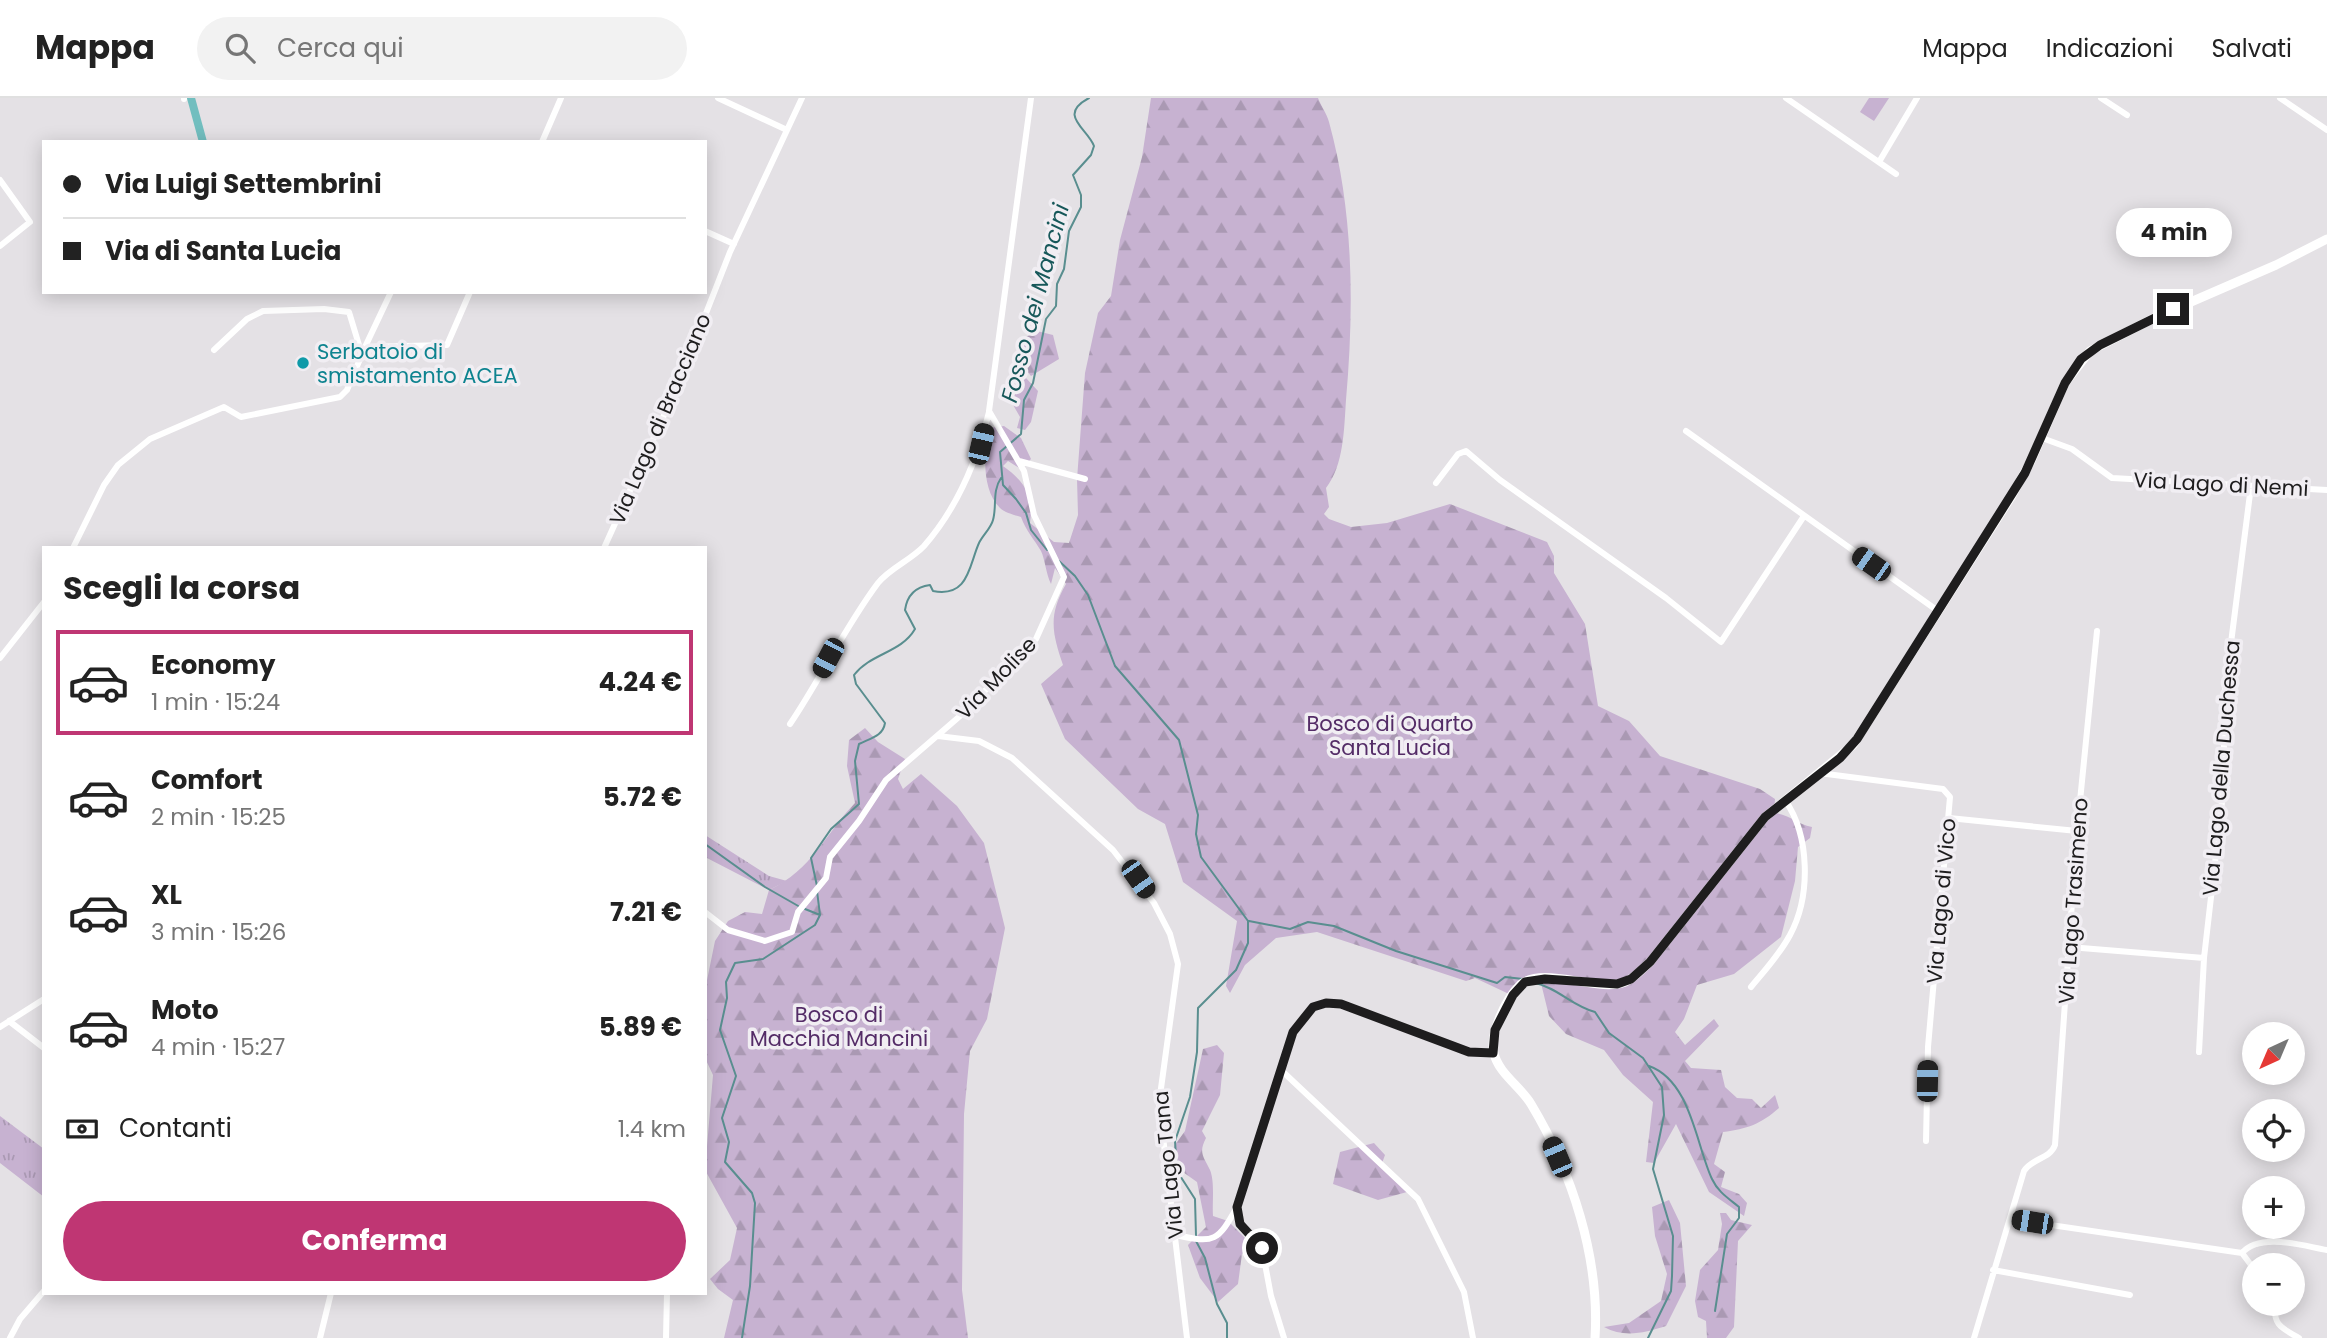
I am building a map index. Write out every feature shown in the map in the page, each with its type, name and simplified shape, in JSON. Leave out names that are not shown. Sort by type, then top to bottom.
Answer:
[{"type":"street","points":[[543,140],[561,98]]},
{"type":"street","points":[[718,98],[787,130]]},
{"type":"street","name":"Via Lago di Bracciano","points":[[605,546],[679,383],[734,244],[802,98]]},
{"type":"street","points":[[790,724],[828,658],[877,584],[923,547],[965,484],[981,444],[989,411],[1031,98]]},
{"type":"street","points":[[1786,98],[1896,174]]},
{"type":"street","points":[[1879,162],[1917,98]]},
{"type":"street","points":[[2101,98],[2127,115]]},
{"type":"street","points":[[2280,98],[2327,130]]},
{"type":"street","points":[[0,180],[30,222],[0,246]]},
{"type":"street","points":[[707,232],[734,244]]},
{"type":"street","points":[[1595,1338],[1594,1286],[1577,1210],[1535,1112],[1493,1053],[1495,1030],[1513,995],[1526,981],[1550,979],[1614,984],[1631,979],[1650,962],[1765,817],[1853,745],[2017,486],[2042,438],[2065,383],[2090,351],[2154,318],[2276,265],[2327,239]]},
{"type":"street","points":[[74,546],[110,474],[142,444],[224,407],[242,416],[340,397],[347,390],[362,346],[390,294]]},
{"type":"street","points":[[362,346],[439,348],[449,341],[469,294]]},
{"type":"street","points":[[214,350],[253,315],[283,310],[347,310],[362,346]]},
{"type":"street","name":"Via Molise","points":[[707,914],[729,930],[760,938],[772,940],[792,932],[798,912],[826,878],[830,857],[859,821],[886,780],[938,736],[1039,634],[1064,577],[1034,515],[1028,480],[989,411]]},
{"type":"street","points":[[1686,430],[1938,611]]},
{"type":"street","name":"Via Lago di Nemi","points":[[2042,438],[2072,449],[2112,478],[2327,490]]},
{"type":"street","points":[[1436,483],[1458,454],[1466,452],[1500,480],[1666,598],[1721,642],[1804,516]]},
{"type":"street","points":[[1019,461],[1085,479]]},
{"type":"street","name":"Via Lago della Duchessa","points":[[2199,1052],[2204,958],[2223,793],[2225,690],[2251,486]]},
{"type":"street","points":[[0,658],[42,606]]},
{"type":"street","name":"Via Lago Trasimeno","points":[[1974,1338],[2025,1169],[2050,1154],[2055,1145],[2077,831],[2097,631]]},
{"type":"street","name":"Via Lago Tana","points":[[938,736],[963,737],[985,743],[1019,764],[1121,859],[1152,899],[1169,930],[1176,950],[1177,970],[1159,1095],[1186,1338]]},
{"type":"street","name":"Via Lago di Vico","points":[[1819,773],[1943,789],[1950,797],[1928,1047],[1926,1141]]},
{"type":"street","points":[[1751,987],[1790,934],[1801,899],[1802,835],[1785,800]]},
{"type":"street","points":[[1949,818],[2077,831]]},
{"type":"street","points":[[2069,947],[2204,958]]},
{"type":"street","points":[[0,1027],[42,1000]]},
{"type":"street","points":[[1176,1235],[1201,1241],[1219,1236],[1237,1207],[1280,1069],[1300,1021],[1313,1007],[1326,1003],[1349,1007],[1469,1052],[1493,1053]]},
{"type":"street","points":[[9,1021],[42,1046]]},
{"type":"street","points":[[1280,1069],[1419,1199],[1464,1292],[1473,1338]]},
{"type":"street","points":[[1237,1207],[1240,1224],[1262,1248],[1273,1302],[1284,1338]]},
{"type":"street","points":[[2010,1219],[2242,1254]]},
{"type":"street","points":[[2243,1253],[2250,1246],[2262,1242],[2327,1250]]},
{"type":"street","points":[[1993,1270],[2130,1295]]},
{"type":"street","points":[[10,1338],[20,1319],[42,1294]]},
{"type":"street","points":[[320,1338],[331,1295]]},
{"type":"street","points":[[666,1338],[667,1295]]},
{"type":"street","points":[[2274,1316],[2278,1326],[2299,1338]]},
{"type":"green space","name":"Bosco di Quarto Santa Lucia","points":[[1151,98],[1318,98],[1327,116],[1343,191],[1351,296],[1344,435],[1340,458],[1326,488],[1329,507],[1324,514],[1329,519],[1351,527],[1387,523],[1450,504],[1547,542],[1554,556],[1554,573],[1585,624],[1598,706],[1629,721],[1660,756],[1760,789],[1775,799],[1774,813],[1812,827],[1810,838],[1798,847],[1795,881],[1781,937],[1734,974],[1697,985],[1684,1019],[1675,1032],[1685,1045],[1714,1019],[1719,1026],[1685,1061],[1691,1068],[1721,1070],[1725,1087],[1737,1098],[1752,1099],[1761,1108],[1775,1095],[1779,1108],[1766,1118],[1747,1127],[1723,1132],[1714,1164],[1725,1172],[1721,1187],[1739,1194],[1747,1203],[1744,1216],[1709,1192],[1676,1124],[1654,1163],[1646,1162],[1653,1102],[1623,1075],[1604,1050],[1566,1034],[1549,1016],[1539,975],[1509,994],[1475,978],[1466,981],[1317,932],[1276,938],[1245,965],[1230,993],[1226,986],[1237,921],[1183,882],[1165,824],[1138,809],[1065,739],[1041,684],[1063,665],[1054,633],[1054,615],[1066,584],[1055,568],[1051,584],[1041,551],[1021,517],[1002,510],[994,500],[987,481],[987,438],[989,428],[1004,426],[1021,438],[1031,459],[1021,469],[1008,461],[1003,466],[1026,490],[1031,505],[1030,523],[1054,542],[1069,543],[1078,515],[1077,479],[1085,373],[1098,313],[1111,296],[1120,240],[1142,157]]},
{"type":"green space","points":[[1869,98],[1889,98],[1874,121],[1860,112]]},
{"type":"green space","points":[[1037,331],[1053,335],[1059,359],[1031,376],[1019,362],[1026,337]]},
{"type":"green space","points":[[1026,378],[1038,391],[1031,422],[1025,430],[1017,428],[1020,417],[1012,403],[1015,388]]},
{"type":"green space","name":"Bosco di Macchia Mancini","points":[[865,728],[878,742],[905,759],[898,779],[903,789],[921,774],[957,806],[984,843],[1005,928],[987,1019],[970,1051],[964,1114],[962,1290],[968,1338],[724,1338],[733,1300],[710,1279],[730,1260],[737,1228],[707,1174],[713,1075],[707,1062],[707,980],[715,941],[728,921],[745,912],[762,914],[769,890],[784,882],[807,862],[855,803],[847,766],[849,740]]},
{"type":"green space","points":[[707,836],[769,876],[787,881],[769,890],[707,858]]},
{"type":"green space","points":[[1217,1045],[1224,1053],[1220,1095],[1202,1131],[1206,1138],[1202,1148],[1203,1155],[1212,1180],[1213,1216],[1228,1221],[1251,1244],[1242,1254],[1238,1284],[1218,1302],[1200,1278],[1188,1245],[1206,1227],[1197,1182],[1173,1165],[1174,1146],[1185,1131],[1203,1049]]},
{"type":"green space","points":[[0,1116],[42,1148],[42,1195],[0,1163]]},
{"type":"green space","points":[[1374,1143],[1385,1155],[1381,1166],[1407,1192],[1378,1200],[1333,1184],[1340,1152]]},
{"type":"green space","points":[[1669,1200],[1680,1223],[1686,1286],[1666,1326],[1634,1333],[1604,1327],[1629,1323],[1661,1301],[1667,1274],[1655,1236],[1652,1207]]},
{"type":"green space","points":[[1720,1213],[1726,1213],[1731,1220],[1752,1225],[1738,1241],[1734,1327],[1726,1338],[1707,1338],[1706,1321],[1698,1317],[1695,1301],[1700,1270],[1718,1250],[1722,1224]]},
{"type":"waterway","points":[[191,98],[202,140]]},
{"type":"waterway","name":"Fosso dei Mancini","points":[[1047,550],[1031,530],[1026,513],[1003,485],[1000,452],[1021,434],[1024,400],[1033,383],[1046,319],[1056,306],[1057,284],[1064,269],[1069,231],[1081,207],[1081,195],[1073,175],[1091,155],[1094,146],[1077,122],[1075,110],[1089,98]]},
{"type":"waterway","points":[[817,886],[811,858],[831,829],[859,804],[855,761],[859,744],[879,734],[885,723],[856,684],[854,675],[869,662],[902,643],[915,629],[905,610],[910,596],[916,590],[930,585],[933,591],[945,592],[961,585],[970,570],[979,543],[992,523],[1001,478]]},
{"type":"waterway","name":"Fosso dei Mancini","points":[[1059,561],[1075,576],[1088,595],[1115,666],[1179,740],[1198,815],[1196,834],[1201,857],[1248,921],[1248,943],[1236,970],[1198,1008],[1197,1052],[1190,1097],[1175,1141],[1177,1171],[1195,1199],[1196,1236]]},
{"type":"waterway","points":[[707,845],[765,887],[800,907]]},
{"type":"waterway","points":[[742,1338],[750,1286],[755,1203],[752,1193],[725,1162],[729,1142],[722,1118],[736,1076],[720,1030],[727,998],[726,982],[735,963],[763,959],[815,925],[820,915],[817,891]]},
{"type":"waterway","points":[[805,909],[820,915]]},
{"type":"waterway","points":[[1249,921],[1290,929],[1308,922],[1334,926],[1396,951],[1497,983],[1505,977],[1523,979]]},
{"type":"waterway","points":[[1535,983],[1595,1012],[1609,1033],[1643,1058],[1662,1087],[1664,1115],[1653,1169],[1673,1236],[1672,1276],[1671,1291],[1648,1338]]},
{"type":"waterway","points":[[1649,1066],[1663,1074],[1683,1099],[1714,1184],[1739,1207],[1739,1218],[1727,1234],[1715,1311]]},
{"type":"waterway","name":"Fosso dei Mancini","points":[[1196,1241],[1205,1258],[1217,1304],[1227,1323],[1227,1338]]},
{"type":"place","name":"Serbatoio di smistamento ACEA","points":[[303,363]]},
{"type":"route","points":[[1262,1248],[1240,1224],[1237,1207],[1293,1032],[1306,1013],[1320,1004],[1341,1004],[1437,1041],[1469,1052],[1485,1054],[1493,1053],[1495,1030],[1513,995],[1525,982],[1545,979],[1614,984],[1631,979],[1650,962],[1765,817],[1853,745],[2011,497],[2049,423],[2065,383],[2081,359],[2100,345],[2173,309]]}]
